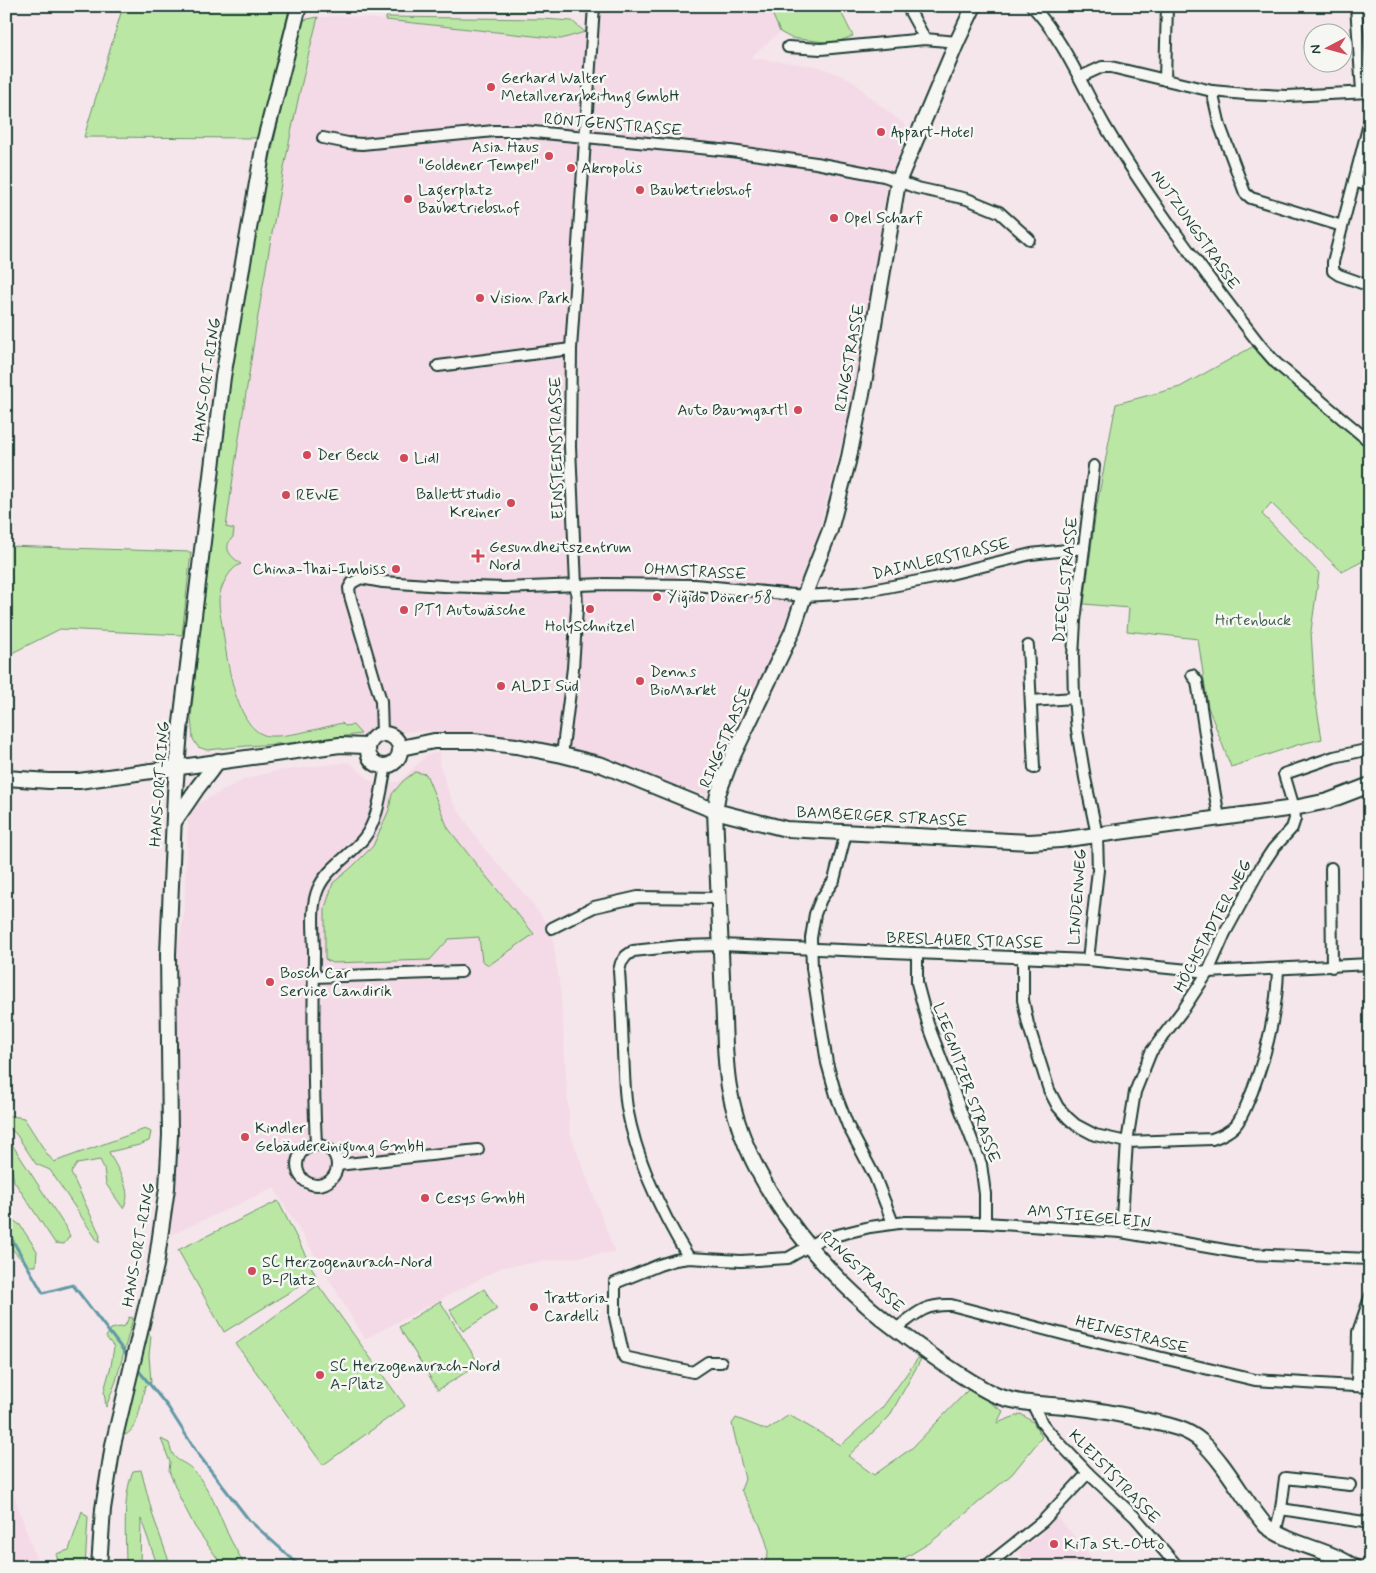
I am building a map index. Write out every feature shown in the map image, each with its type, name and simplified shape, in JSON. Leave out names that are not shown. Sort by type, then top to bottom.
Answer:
[{"type":"street","name":"HANS-ORT-RING","points":[[98,1567],[103,1508],[113,1445],[156,1265],[168,1183],[170,1135],[168,954],[177,768],[201,550],[223,377],[264,143],[299,6]]},
{"type":"street","name":"EINSTEINSTRASSE","points":[[562,755],[574,668],[577,585],[570,447],[571,349],[594,6]]},
{"type":"street","points":[[907,6],[925,39]]},
{"type":"street","name":"RINGSTRASSE","points":[[974,6],[956,42],[898,182],[870,353],[848,462],[830,530],[792,632],[730,762],[718,794],[715,812],[718,898],[729,1088],[736,1114],[756,1166],[772,1194],[808,1246],[826,1267],[864,1303],[948,1367],[1000,1397],[1033,1404],[1100,1410],[1179,1428],[1191,1433],[1217,1459],[1256,1514],[1275,1533]]},
{"type":"street","name":"NUTZUNGSTRASSE","points":[[1032,6],[1042,17],[1080,77],[1105,125],[1152,198],[1261,346],[1276,363],[1370,442]]},
{"type":"street","points":[[1166,80],[1167,6]]},
{"type":"street","points":[[1080,77],[1102,67],[1111,67],[1212,91],[1287,96],[1366,91],[1356,6]]},
{"type":"street","points":[[788,47],[821,49],[925,39],[956,42]]},
{"type":"street","points":[[1212,91],[1220,126],[1245,193],[1251,198],[1342,226]]},
{"type":"street","points":[[1370,120],[1333,262],[1333,271],[1370,286]]},
{"type":"street","name":"RÖNTGENSTRASSE","points":[[323,138],[362,144],[494,131],[523,131],[731,151],[798,160],[884,176],[898,182],[967,199],[999,212],[1029,239]]},
{"type":"street","points":[[1354,181],[1370,186]]},
{"type":"street","name":"EINSTEINSTRASSE","points":[[438,366],[571,349]]},
{"type":"street","name":"DIESELSTRASSE","points":[[1094,466],[1074,630],[1073,657],[1074,698],[1085,778],[1097,835]]},
{"type":"street","name":"DAIMLERSTRASSE","points":[[804,596],[856,593],[886,588],[1031,554],[1084,548]]},
{"type":"street","name":"OHMSTRASSE","points":[[382,734],[382,701],[350,596],[349,588],[352,583],[361,578],[383,582],[466,587],[695,585],[804,596]]},
{"type":"street","name":"DIESELSTRASSE","points":[[1028,646],[1034,768]]},
{"type":"street","points":[[1192,675],[1197,681],[1220,818]]},
{"type":"street","points":[[1031,701],[1074,698]]},
{"type":"street","points":[[382,734],[393,736],[401,748],[396,761],[386,766],[373,763],[368,756],[367,746],[371,739],[376,735],[382,734]]},
{"type":"street","name":"BAMBERGER STRASSE","points":[[401,748],[434,741],[474,741],[516,746],[562,755],[602,765],[715,812],[786,829],[1030,842],[1060,840],[1294,808],[1328,801],[1370,785]]},
{"type":"street","points":[[6,778],[79,781],[340,745],[367,746]]},
{"type":"street","points":[[1294,808],[1284,774],[1334,757],[1370,749]]},
{"type":"street","points":[[174,822],[218,761]]},
{"type":"street","points":[[316,1144],[313,977],[314,901],[325,877],[364,838],[371,826],[386,766]]},
{"type":"street","name":"HÖCHSTADTER WEG","points":[[1121,1232],[1127,1142],[1135,1092],[1151,1052],[1185,1007],[1208,972],[1224,933],[1261,867],[1273,849],[1292,828],[1295,819],[1294,808]]},
{"type":"street","points":[[846,833],[834,880],[821,899],[815,914],[811,950],[816,995],[826,1055],[836,1095],[848,1126],[875,1177],[893,1222]]},
{"type":"street","name":"LINDENWEG","points":[[1088,960],[1098,870],[1097,835]]},
{"type":"street","points":[[1331,868],[1332,966]]},
{"type":"street","points":[[552,928],[594,907],[638,897],[718,898]]},
{"type":"street","name":"BRESLAUER STRASSE","points":[[689,1258],[656,1198],[632,1130],[624,1086],[619,971],[621,963],[626,956],[633,952],[680,946],[720,945],[1088,960],[1208,972],[1370,964]]},
{"type":"street","name":"LIEGNITZER STRASSE","points":[[917,954],[917,983],[928,1024],[982,1164],[985,1223]]},
{"type":"street","points":[[1023,958],[1024,1000],[1028,1024],[1049,1090],[1058,1107],[1076,1126],[1095,1135],[1127,1142],[1212,1139],[1225,1135],[1236,1125],[1245,1109],[1260,1069],[1276,1002],[1278,969]]},
{"type":"street","points":[[313,977],[461,972]]},
{"type":"street","points":[[316,1144],[329,1149],[334,1154],[337,1165],[335,1173],[327,1183],[316,1186],[304,1182],[298,1174],[296,1162],[303,1150],[316,1144]]},
{"type":"street","points":[[337,1165],[478,1150]]},
{"type":"street","name":"AM STIEGELEIN","points":[[720,1362],[708,1362],[693,1372],[624,1357],[615,1317],[615,1283],[658,1264],[689,1258],[741,1261],[788,1258],[821,1239],[893,1222],[985,1223],[1121,1232],[1248,1254],[1370,1259]]},
{"type":"street","points":[[1357,1386],[1358,1332],[1370,1297]]},
{"type":"street","name":"HEINESTRASSE","points":[[896,1328],[927,1307],[937,1304],[951,1305],[1082,1339],[1255,1380],[1370,1387]]},
{"type":"street","name":"KLEISTSTRASSE","points":[[1033,1404],[1042,1423],[1088,1473],[1134,1517],[1178,1567]]},
{"type":"street","points":[[985,1567],[1043,1520],[1088,1473]]},
{"type":"street","points":[[1350,1485],[1285,1478],[1281,1509],[1275,1533],[1333,1556],[1354,1567]]},
{"type":"street","points":[[1281,1509],[1370,1523]]},
{"type":"shaded area","points":[[586,6],[769,6],[780,32],[750,58],[817,66],[852,80],[908,127],[886,191],[871,300],[887,296],[876,381],[858,380],[819,530],[768,667],[706,795],[562,748],[428,731],[361,734],[353,725],[344,726],[342,723],[274,737],[262,735],[246,718],[237,697],[228,659],[219,600],[218,578],[274,216],[296,109],[318,17],[347,16],[561,39],[585,32]]},
{"type":"shaded area","points":[[440,752],[439,764],[452,801],[483,847],[529,899],[552,931],[561,997],[570,1133],[615,1252],[503,1267],[365,1339],[274,1188],[171,1235],[176,1166],[174,969],[184,913],[188,818],[192,809],[199,803],[245,779],[271,772],[349,762],[372,782],[399,782],[427,755]]},
{"type":"shaded area","points":[[6,1472],[39,1567],[6,1567]]},
{"type":"shaded area","name":"KiTa St.-Otto","points":[[1057,1516],[1100,1567],[1027,1567],[1019,1551],[1038,1537]]},
{"type":"green space","points":[[123,6],[290,6],[258,138],[84,137]]},
{"type":"green space","points":[[412,6],[559,6],[556,12],[413,11]]},
{"type":"green space","points":[[769,6],[838,6],[853,36],[834,43],[791,38],[780,32]]},
{"type":"green space","points":[[318,17],[299,94],[276,211],[229,502],[226,527],[234,529],[228,549],[231,556],[241,564],[232,570],[225,580],[219,596],[219,605],[234,689],[239,705],[254,729],[264,735],[280,736],[342,723],[345,726],[353,725],[361,734],[291,743],[207,750],[198,747],[193,739],[191,718],[212,507],[224,419],[252,247],[289,76],[303,20]]},
{"type":"green space","points":[[386,17],[572,21],[585,32],[561,39],[386,20]]},
{"type":"green space","name":"Hirtenbuck","points":[[1254,346],[1370,449],[1370,530],[1365,535],[1367,559],[1342,572],[1271,503],[1262,514],[1319,573],[1311,631],[1315,697],[1322,739],[1297,745],[1231,767],[1208,707],[1198,639],[1127,631],[1129,608],[1084,604],[1096,510],[1116,404],[1180,387]]},
{"type":"green space","points":[[6,546],[191,552],[182,635],[60,629],[6,656]]},
{"type":"green space","points":[[415,772],[426,774],[448,828],[534,934],[489,965],[482,961],[479,937],[449,939],[430,960],[332,963],[325,959],[325,908],[333,883],[373,846],[389,810],[392,794],[403,781]]},
{"type":"green space","points":[[6,1115],[24,1118],[54,1162],[145,1129],[151,1132],[149,1141],[109,1152],[126,1187],[126,1202],[123,1208],[106,1184],[104,1168],[100,1160],[77,1164],[71,1173],[100,1235],[99,1243],[50,1170],[36,1164],[16,1134],[6,1125]]},
{"type":"green space","points":[[6,1135],[66,1228],[70,1236],[64,1244],[55,1243],[14,1181],[11,1166],[6,1159]]},
{"type":"green space","name":"SC Herzogenaurach-Nord B-Platz","points":[[278,1201],[316,1276],[224,1332],[178,1250]]},
{"type":"green space","points":[[6,1215],[20,1225],[37,1251],[36,1266],[28,1266],[6,1243]]},
{"type":"green space","name":"SC Herzogenaurach-Nord A-Platz","points":[[318,1285],[405,1406],[323,1465],[236,1344]]},
{"type":"green space","points":[[484,1289],[497,1309],[463,1331],[450,1310]]},
{"type":"green space","points":[[440,1301],[479,1364],[438,1390],[399,1327]]},
{"type":"green space","points":[[129,1317],[133,1318],[116,1381],[106,1407],[104,1391],[114,1347],[106,1337],[111,1329],[125,1326]]},
{"type":"green space","points":[[147,1333],[151,1336],[149,1355],[151,1383],[145,1386],[136,1421],[130,1432],[125,1435],[124,1429]]},
{"type":"green space","points":[[918,1358],[921,1359],[889,1417],[848,1456],[874,1475],[912,1448],[969,1389],[1003,1411],[997,1423],[1021,1414],[1033,1422],[1042,1437],[1012,1474],[931,1542],[890,1567],[759,1567],[766,1561],[767,1544],[764,1534],[741,1490],[745,1479],[732,1424],[736,1418],[767,1430],[789,1415],[841,1445],[882,1408]]},
{"type":"green space","points":[[161,1439],[169,1443],[173,1455],[190,1467],[205,1485],[245,1567],[221,1567],[220,1562],[195,1527],[180,1498],[169,1471],[170,1462]]},
{"type":"green space","points":[[141,1470],[153,1516],[171,1567],[158,1567],[141,1519],[140,1567],[126,1567],[125,1518],[127,1493],[133,1471]]},
{"type":"green space","points":[[82,1511],[88,1517],[85,1567],[60,1567],[56,1554],[69,1550]]},
{"type":"waterway","points":[[6,1229],[43,1293],[73,1285],[126,1354]]},
{"type":"waterway","points":[[139,1371],[168,1407],[198,1454],[249,1520],[301,1567]]},
{"type":"place","name":"Gerhard Walter Metallverarbeitung GmbH","points":[[491,87]]},
{"type":"place","name":"Appart-Hotel","points":[[881,132]]},
{"type":"place","name":"Asia Haus \"Goldener Tempel\"","points":[[549,156]]},
{"type":"place","name":"Akropolis","points":[[571,168]]},
{"type":"place","name":"Baubetriebshof","points":[[640,190]]},
{"type":"place","name":"Lagerplatz Baubetriebshof","points":[[408,199]]},
{"type":"place","name":"Opel Scharf","points":[[834,218]]},
{"type":"place","name":"Vision Park","points":[[480,298]]},
{"type":"place","name":"Auto Baumgartl","points":[[798,410]]},
{"type":"place","name":"Der Beck","points":[[307,455]]},
{"type":"place","name":"Lidl","points":[[404,458]]},
{"type":"place","name":"REWE","points":[[286,495]]},
{"type":"place","name":"Ballettstudio Kreiner","points":[[511,503]]},
{"type":"place","name":"Gesundheitszentrum Nord","points":[[478,556]]},
{"type":"place","name":"China-Thai-Imbiss","points":[[396,569]]},
{"type":"place","name":"Yiğido Döner 58","points":[[657,597]]},
{"type":"place","name":"HolySchnitzel","points":[[590,609]]},
{"type":"place","name":"PT1 Autowäsche","points":[[404,610]]},
{"type":"place","name":"Denns BioMarkt","points":[[640,681]]},
{"type":"place","name":"ALDI Süd","points":[[501,686]]},
{"type":"place","name":"Bosch Car Service Candirik","points":[[270,982]]},
{"type":"place","name":"Kindler Gebäudereinigung GmbH","points":[[245,1137]]},
{"type":"place","name":"Cesys GmbH","points":[[425,1198]]},
{"type":"place","name":"SC Herzogenaurach-Nord B-Platz","points":[[252,1271]]},
{"type":"place","name":"Trattoria Cardelli","points":[[534,1307]]},
{"type":"place","name":"SC Herzogenaurach-Nord A-Platz","points":[[320,1375]]},
{"type":"place","name":"KiTa St.-Otto","points":[[1054,1544]]}]
